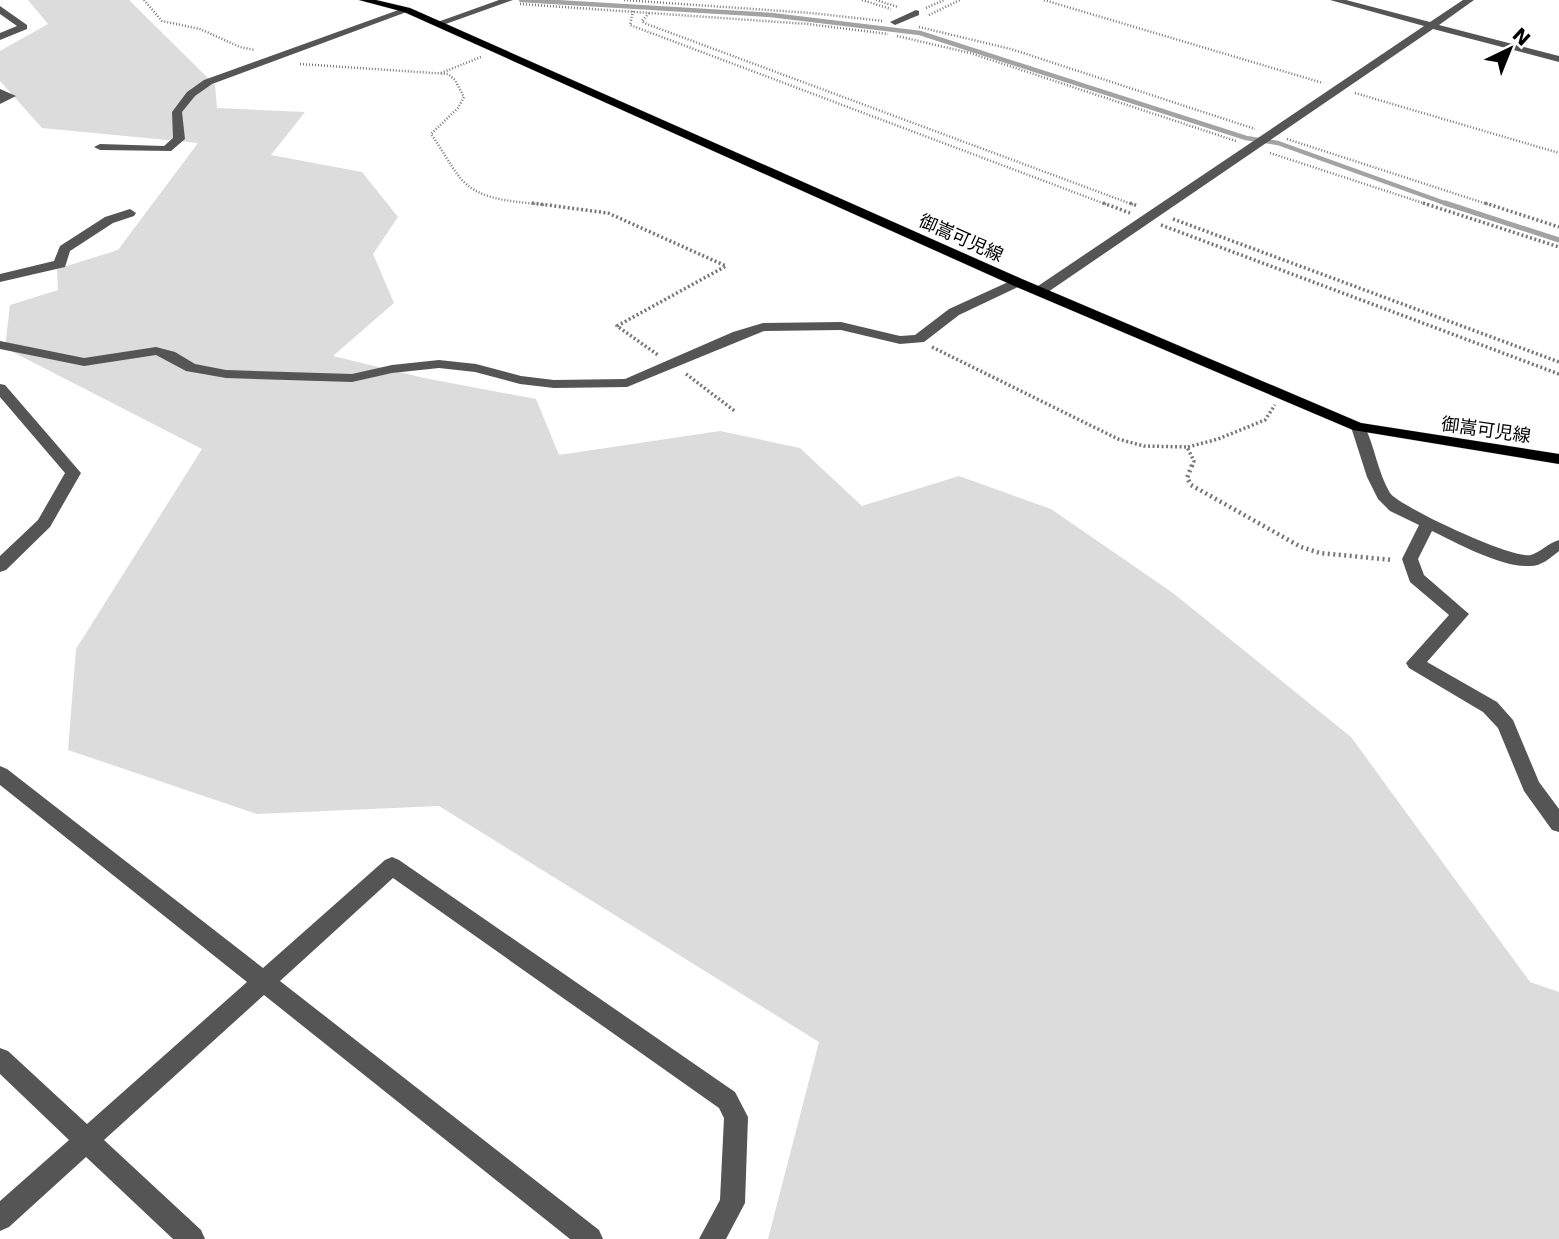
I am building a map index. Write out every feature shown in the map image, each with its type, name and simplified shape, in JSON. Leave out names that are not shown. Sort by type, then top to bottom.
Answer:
[{"type":"main road","name":"御嵩可児線","points":[[364,0],[407,10],[1017,282],[1358,427],[1559,459]]},
{"type":"street","points":[[1335,0],[1559,59]]},
{"type":"street","points":[[1040,291],[1469,0]]},
{"type":"street","points":[[437,24],[504,1]]},
{"type":"street","points":[[0,9],[24,27],[0,37]]},
{"type":"street","points":[[100,147],[167,149],[179,139],[177,112],[191,94],[208,82],[407,10]]},
{"type":"street","points":[[895,22],[913,14]]},
{"type":"street","points":[[0,92],[11,96],[0,101]]},
{"type":"street","points":[[0,278],[60,264],[64,249],[109,220],[130,213]]},
{"type":"street","points":[[0,345],[84,362],[141,351],[156,351],[170,355],[191,368],[226,374],[330,379],[439,364],[476,368],[520,380],[554,384],[627,383],[674,365],[738,335],[775,326],[841,326],[900,340],[919,339],[954,312],[1017,282]]},
{"type":"street","points":[[0,388],[73,473],[44,523],[0,566]]},
{"type":"street","points":[[1358,427],[1366,443],[1381,492],[1389,503],[1503,555],[1529,562],[1541,558],[1559,545]]},
{"type":"street","points":[[1428,522],[1410,559],[1416,578],[1460,614],[1415,663],[1490,707],[1506,725],[1531,786],[1559,824]]},
{"type":"street","points":[[0,774],[590,1239]]},
{"type":"street","points":[[0,1218],[392,866],[727,1100],[736,1117],[732,1203],[712,1239]]},
{"type":"street","points":[[0,1059],[192,1239]]},
{"type":"path","points":[[144,0],[162,20],[200,29],[240,47],[258,51]]},
{"type":"path","points":[[624,0],[895,22],[977,39],[1559,227]]},
{"type":"path","points":[[687,0],[693,5]]},
{"type":"path","points":[[862,0],[913,14]]},
{"type":"path","points":[[928,15],[960,0]]},
{"type":"path","points":[[1044,0],[1559,153]]},
{"type":"path","points":[[504,1],[850,28],[930,43],[970,53],[1559,247]]},
{"type":"path","points":[[633,11],[630,25],[1559,362]]},
{"type":"path","points":[[649,13],[642,21],[644,23],[1559,374]]},
{"type":"path","points":[[298,50],[300,54],[292,62],[328,68],[441,73],[499,51]]},
{"type":"path","points":[[441,73],[455,80],[464,97],[462,104],[436,124],[431,134],[466,187],[479,195],[495,198],[608,213],[726,266],[617,326],[736,412]]},
{"type":"path","points":[[919,339],[953,359],[971,365],[1118,439],[1144,446],[1187,447],[1218,439],[1265,420],[1281,396]]},
{"type":"path","points":[[1187,447],[1194,461],[1187,478],[1191,485],[1277,536],[1320,553],[1411,562]]},
{"type":"shaded area","points":[[28,0],[129,0],[215,85],[217,108],[305,112],[271,155],[362,172],[398,217],[373,254],[394,303],[333,356],[424,378],[536,399],[559,455],[720,431],[800,448],[862,506],[959,476],[1051,509],[1173,593],[1351,737],[1530,982],[1559,992],[1559,1239],[768,1239],[819,1042],[439,806],[257,814],[68,750],[76,649],[202,449],[5,348],[10,305],[58,290],[57,269],[118,250],[198,143],[42,128],[0,81],[0,51],[48,24]]},
{"type":"waterway","points":[[521,0],[771,15],[920,33],[1246,138],[1278,143],[1450,205]]},
{"type":"waterway","points":[[1445,203],[1559,240]]}]
